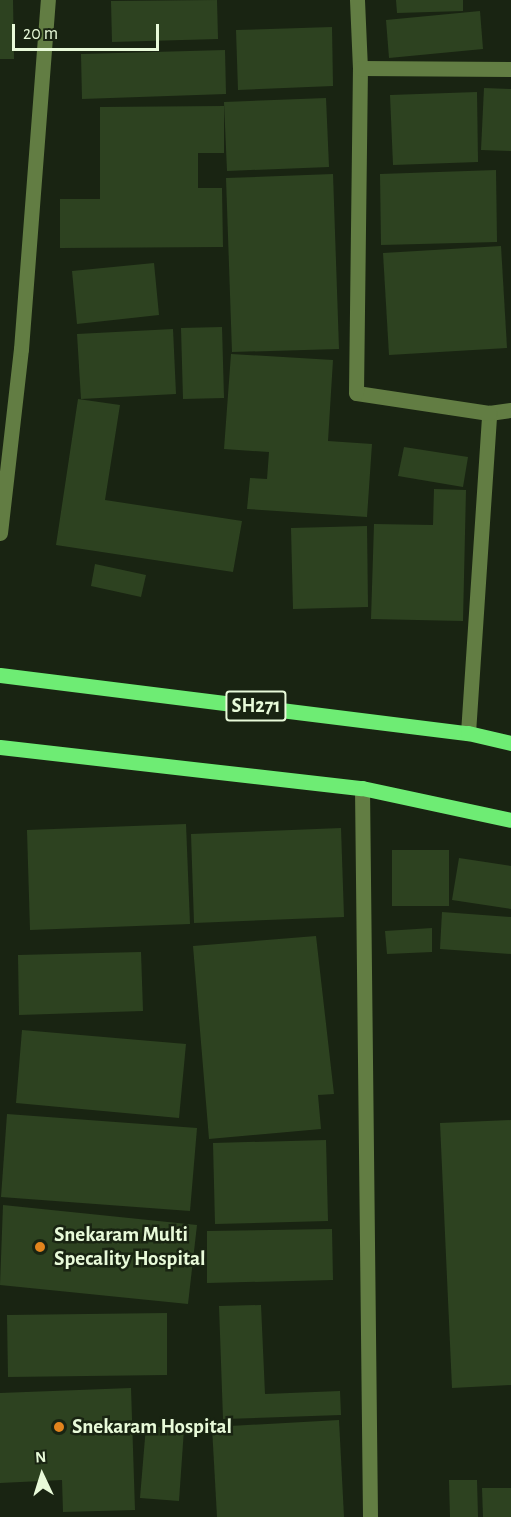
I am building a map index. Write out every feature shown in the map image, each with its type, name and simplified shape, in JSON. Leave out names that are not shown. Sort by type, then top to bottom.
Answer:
[{"type":"main road","name":"SH271","points":[[0,675],[468,733],[511,743]]},
{"type":"main road","points":[[0,747],[362,788],[511,820]]},
{"type":"street","points":[[0,533],[21,349],[48,0]]},
{"type":"street","points":[[357,0],[360,69],[356,393],[489,413],[511,410]]},
{"type":"street","points":[[360,69],[511,69]]},
{"type":"street","points":[[468,733],[489,413]]},
{"type":"street","points":[[362,788],[370,1517]]},
{"type":"building","points":[[0,0],[13,0],[14,59],[0,59]]},
{"type":"building","points":[[217,0],[218,39],[112,42],[111,1]]},
{"type":"building","points":[[396,0],[463,0],[463,11],[397,13]]},
{"type":"building","points":[[480,11],[483,49],[389,58],[386,20]]},
{"type":"building","points":[[332,27],[333,86],[238,90],[236,30]]},
{"type":"building","points":[[225,50],[226,94],[82,99],[81,54]]},
{"type":"building","points":[[484,88],[511,89],[511,151],[481,150]]},
{"type":"building","points":[[477,92],[478,162],[393,165],[390,95]]},
{"type":"building","points":[[326,98],[329,167],[227,171],[224,102]]},
{"type":"building","points":[[224,106],[224,153],[198,153],[198,188],[222,188],[223,247],[60,248],[60,199],[100,199],[100,107]]},
{"type":"building","points":[[496,170],[497,242],[381,245],[380,174]]},
{"type":"building","points":[[333,174],[339,349],[232,352],[226,178]]},
{"type":"building","points":[[501,246],[507,348],[389,355],[383,253]]},
{"type":"building","points":[[154,263],[159,315],[77,324],[72,271]]},
{"type":"building","points":[[222,327],[224,398],[183,399],[181,328]]},
{"type":"building","points":[[173,329],[176,394],[81,399],[77,334]]},
{"type":"building","points":[[231,354],[333,360],[328,441],[372,444],[367,517],[247,509],[250,478],[267,479],[269,452],[224,449]]},
{"type":"building","points":[[78,399],[120,405],[105,500],[242,521],[233,572],[56,545]]},
{"type":"building","points":[[404,447],[468,457],[463,487],[398,476]]},
{"type":"building","points":[[434,489],[466,490],[463,621],[371,619],[374,524],[433,525]]},
{"type":"building","points":[[367,526],[368,607],[293,609],[291,528]]},
{"type":"building","points":[[95,564],[146,575],[141,597],[91,586]]},
{"type":"building","points":[[186,824],[190,924],[30,930],[27,830]]},
{"type":"building","points":[[341,828],[344,917],[194,923],[191,834]]},
{"type":"building","points":[[392,850],[449,850],[449,906],[392,906]]},
{"type":"building","points":[[459,858],[511,866],[511,909],[452,900]]},
{"type":"building","points":[[442,912],[511,917],[511,954],[440,949]]},
{"type":"building","points":[[432,928],[432,952],[387,954],[385,931]]},
{"type":"building","points":[[316,936],[334,1094],[318,1095],[321,1129],[209,1139],[193,946]]},
{"type":"building","points":[[141,952],[143,1011],[19,1015],[18,955]]},
{"type":"building","points":[[22,1030],[186,1044],[179,1118],[16,1103]]},
{"type":"building","points":[[7,1114],[197,1128],[190,1211],[1,1197]]},
{"type":"building","points":[[511,1120],[511,1385],[452,1388],[440,1123]]},
{"type":"building","points":[[326,1140],[328,1221],[215,1224],[213,1143]]},
{"type":"building","points":[[3,1205],[197,1225],[188,1304],[0,1285]]},
{"type":"building","points":[[332,1229],[333,1280],[207,1283],[207,1231]]},
{"type":"building","points":[[261,1305],[265,1394],[340,1391],[341,1415],[223,1419],[219,1306]]},
{"type":"building","points":[[167,1313],[167,1375],[8,1377],[7,1315]]},
{"type":"building","name":"Snekaram Hospital","points":[[131,1388],[135,1510],[63,1512],[62,1480],[0,1483],[0,1393]]},
{"type":"building","points":[[339,1420],[344,1517],[217,1517],[212,1427]]},
{"type":"building","points":[[146,1426],[184,1429],[179,1501],[140,1498]]},
{"type":"building","points":[[449,1480],[477,1480],[478,1517],[450,1517]]},
{"type":"building","points":[[482,1488],[511,1488],[511,1517],[483,1517]]},
{"type":"place","name":"Snekaram Multi Specality Hospital","points":[[40,1247]]},
{"type":"place","name":"Snekaram Hospital","points":[[59,1427]]}]
